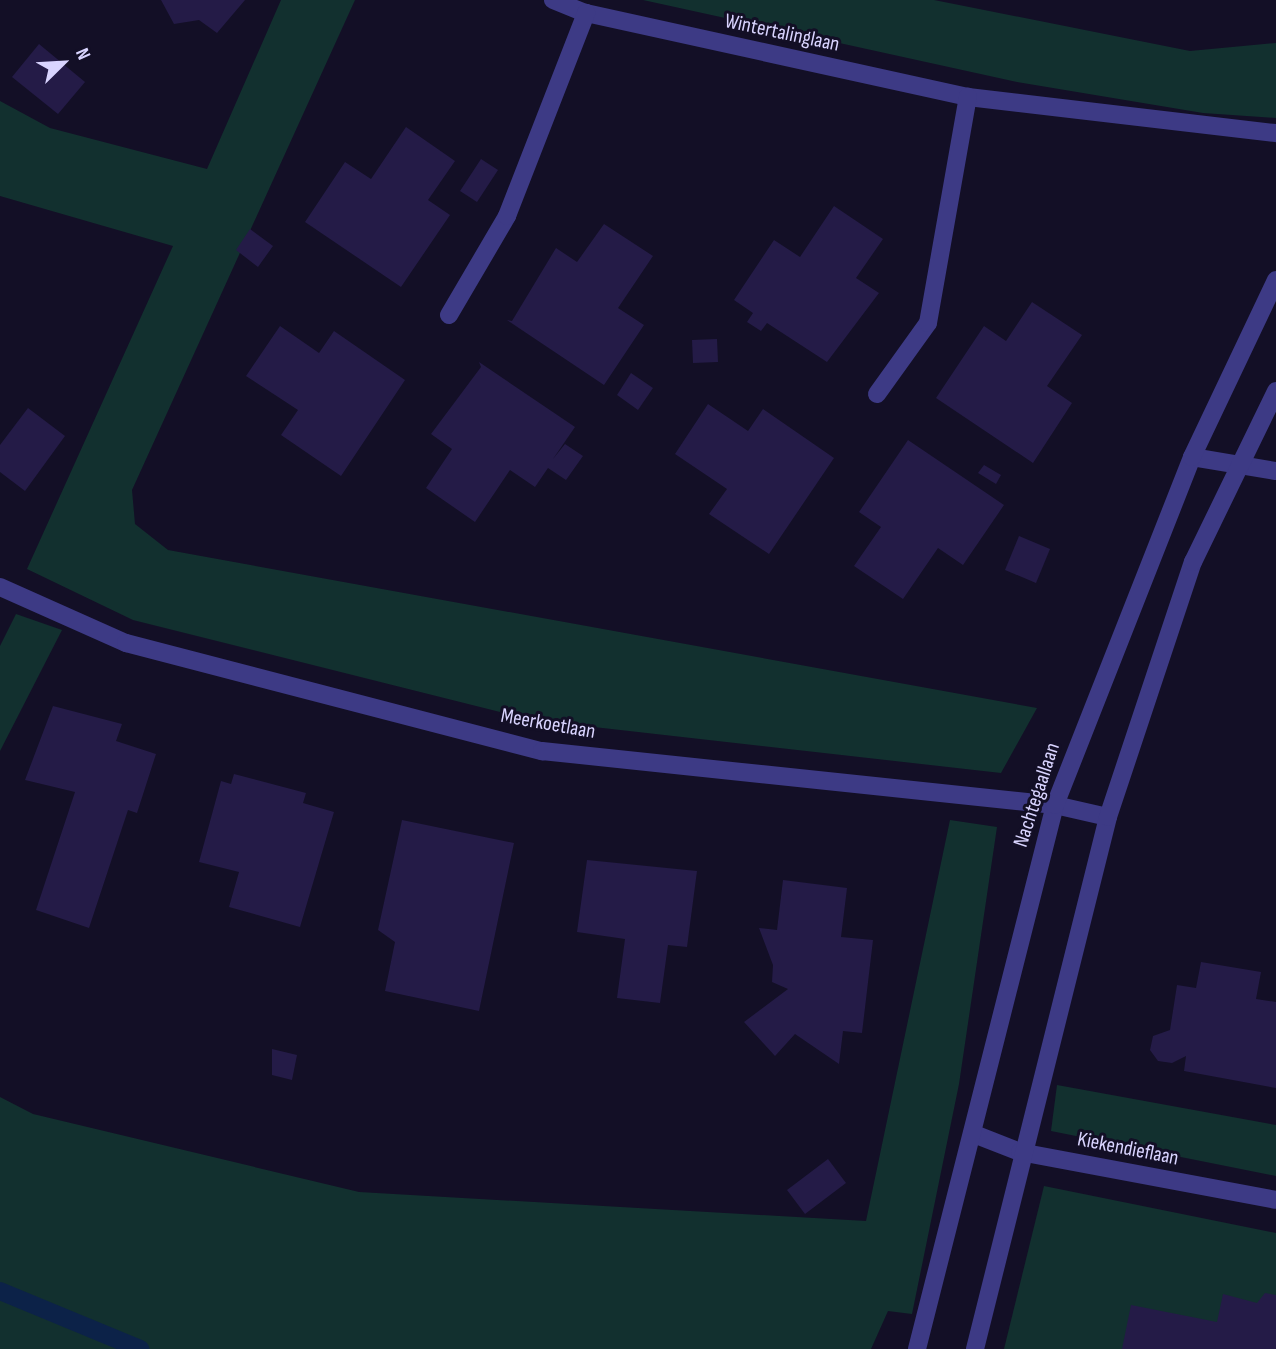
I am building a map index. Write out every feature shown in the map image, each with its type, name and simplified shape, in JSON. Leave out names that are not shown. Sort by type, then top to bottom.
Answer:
[{"type":"street","name":"Wintertalinglaan","points":[[553,0],[586,13],[968,97],[1276,133]]},
{"type":"street","points":[[449,315],[507,216],[586,13]]},
{"type":"street","points":[[877,394],[928,323],[968,97]]},
{"type":"street","name":"Nachtegaallaan","points":[[917,1349],[974,1134],[1004,990],[1055,805],[1192,457],[1276,280]]},
{"type":"street","points":[[975,1349],[999,1268],[1020,1152],[1108,817],[1193,562],[1276,391]]},
{"type":"street","points":[[1192,457],[1276,471]]},
{"type":"street","name":"Meerkoetlaan","points":[[0,587],[126,643],[542,751],[1055,805],[1108,817]]},
{"type":"street","name":"Kiekendieflaan","points":[[974,1134],[1020,1152],[1276,1200]]},
{"type":"green space","points":[[281,0],[355,0],[132,490],[135,524],[168,550],[1037,708],[1001,773],[532,720],[133,620],[27,569],[173,246],[0,196],[0,101],[50,128],[207,169]]},
{"type":"green space","points":[[643,0],[934,0],[1190,51],[1276,43],[1276,118],[1203,113],[1017,82]]},
{"type":"green space","points":[[16,614],[62,630],[0,751],[0,646]]},
{"type":"green space","points":[[950,820],[997,827],[959,1084],[912,1314],[888,1311],[871,1349],[0,1349],[0,1097],[33,1114],[359,1192],[866,1221]]},
{"type":"green space","points":[[1057,1085],[1276,1125],[1276,1176],[1051,1131]]},
{"type":"green space","points":[[1044,1186],[1276,1233],[1276,1349],[1004,1349]]},
{"type":"building","points":[[161,0],[245,0],[217,33],[199,20],[174,24]]},
{"type":"building","points":[[39,44],[85,82],[58,114],[12,77]]},
{"type":"building","points":[[406,127],[455,161],[428,200],[450,215],[401,287],[305,222],[345,162],[371,179]]},
{"type":"building","points":[[481,159],[498,170],[477,202],[460,191]]},
{"type":"building","points":[[834,206],[883,239],[856,278],[879,293],[827,362],[767,323],[761,331],[747,322],[753,313],[734,300],[774,240],[800,257]]},
{"type":"building","points":[[604,224],[653,256],[618,308],[644,325],[604,385],[507,320],[512,321],[556,248],[577,262]]},
{"type":"building","points":[[250,229],[273,246],[258,267],[236,250]]},
{"type":"building","points":[[1032,302],[1082,335],[1047,386],[1072,403],[1033,463],[936,398],[984,326],[1006,341]]},
{"type":"building","points":[[280,326],[319,353],[334,331],[405,380],[341,476],[281,435],[298,410],[246,376]]},
{"type":"building","points":[[717,339],[718,362],[693,363],[692,340]]},
{"type":"building","points":[[479,362],[575,427],[553,459],[565,444],[583,456],[566,480],[548,468],[535,487],[510,470],[475,522],[426,488],[452,449],[431,434],[481,367]]},
{"type":"building","points":[[631,373],[653,388],[638,410],[617,395]]},
{"type":"building","points":[[708,404],[748,431],[763,409],[834,458],[769,554],[709,514],[727,489],[675,454]]},
{"type":"building","points":[[28,408],[65,436],[25,491],[0,472],[0,445]]},
{"type":"building","points":[[908,440],[1004,505],[963,565],[938,548],[903,599],[854,566],[881,527],[859,512]]},
{"type":"building","points":[[984,465],[1001,475],[996,484],[978,473]]},
{"type":"building","points":[[1019,536],[1050,549],[1036,583],[1005,570]]},
{"type":"building","points":[[53,706],[122,724],[116,741],[156,754],[137,813],[128,810],[89,928],[36,910],[75,792],[25,780]]},
{"type":"building","points":[[234,774],[306,793],[303,803],[334,812],[300,927],[229,907],[239,872],[199,862],[221,781],[231,784]]},
{"type":"building","points":[[402,820],[514,843],[479,1011],[385,991],[395,942],[378,930]]},
{"type":"building","points":[[587,860],[697,871],[687,947],[668,945],[660,1003],[617,998],[625,939],[577,932]]},
{"type":"building","points":[[783,880],[847,888],[841,937],[873,940],[862,1033],[843,1031],[839,1064],[795,1034],[775,1056],[744,1022],[788,989],[772,982],[773,965],[759,928],[777,930]]},
{"type":"building","points":[[1201,962],[1261,972],[1256,999],[1276,1002],[1276,1088],[1184,1071],[1186,1056],[1172,1063],[1158,1061],[1150,1050],[1153,1036],[1170,1030],[1177,985],[1196,988]]},
{"type":"building","points":[[272,1049],[297,1055],[292,1080],[272,1075]]},
{"type":"building","points":[[828,1159],[846,1183],[805,1214],[787,1190]]},
{"type":"building","points":[[1265,1293],[1276,1295],[1276,1349],[1122,1349],[1131,1305],[1217,1322],[1223,1294],[1257,1303]]},
{"type":"waterway","points":[[0,1291],[140,1349]]}]
